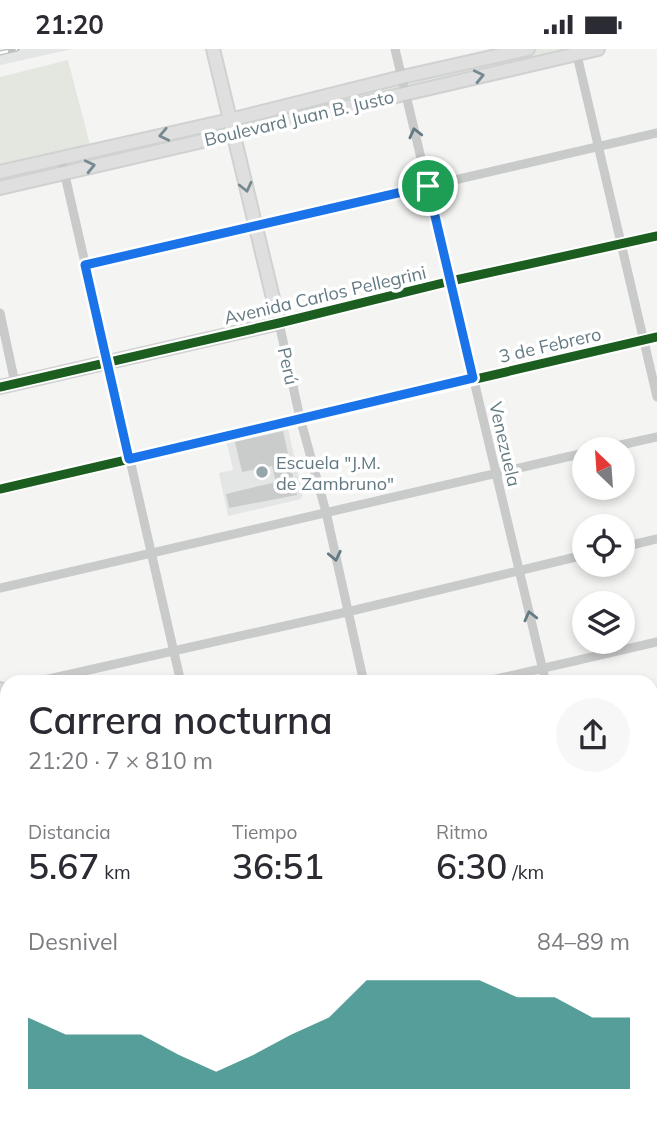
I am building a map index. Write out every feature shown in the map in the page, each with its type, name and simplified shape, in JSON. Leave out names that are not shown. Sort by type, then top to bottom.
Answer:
[{"type":"street","name":"Perú","points":[[213,49],[300,418],[326,512],[362,675]]},
{"type":"street","name":"Venezuela","points":[[395,49],[544,675]]},
{"type":"street","name":"Boulevard Juan B. Justo","points":[[0,188],[232,127],[402,77],[528,49]]},
{"type":"street","name":"Boulevard Juan B. Justo","points":[[0,172],[405,93],[576,51],[598,49]]},
{"type":"street","points":[[576,51],[657,397]]},
{"type":"street","points":[[85,265],[657,133]]},
{"type":"street","points":[[61,158],[179,675]]},
{"type":"street","name":"Avenida Carlos Pellegrini","points":[[0,387],[451,281],[657,236]]},
{"type":"street","points":[[0,313],[15,383]]},
{"type":"street","name":"3 de Febrero","points":[[0,489],[657,337]]},
{"type":"street","points":[[635,442],[657,437]]},
{"type":"street","points":[[0,588],[572,456]]},
{"type":"street","points":[[635,544],[657,539]]},
{"type":"street","points":[[65,675],[572,558]]},
{"type":"street","points":[[513,675],[657,642]]},
{"type":"shaded area","points":[[0,49],[72,49],[0,65]]},
{"type":"shaded area","points":[[528,49],[598,49],[0,188],[0,172]]},
{"type":"shaded area","points":[[68,60],[90,145],[0,166],[0,77]]},
{"type":"shaded area","name":"Escuela \"J.M. de Zambruno\"","points":[[284,426],[288,429],[303,494],[301,499],[228,516],[219,473],[233,470],[226,440]]},
{"type":"building","points":[[283,431],[297,495],[229,508],[226,494],[276,482],[272,466],[242,472],[235,442]]},
{"type":"railway","points":[[0,53],[17,49]]},
{"type":"cycle path","points":[[0,387],[451,281],[657,236]]},
{"type":"cycle path","points":[[0,489],[657,337]]},
{"type":"place","name":"Escuela \"J.M. de Zambruno\"","points":[[262,472]]},
{"type":"route","points":[[428,186],[473,378],[129,459],[85,265],[428,186]]}]
